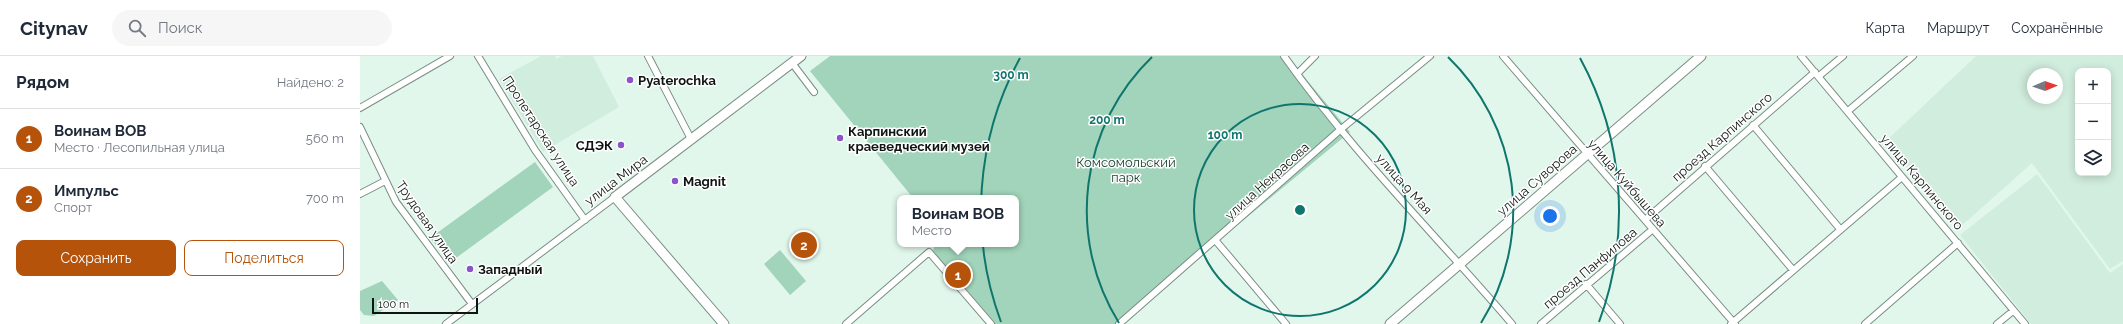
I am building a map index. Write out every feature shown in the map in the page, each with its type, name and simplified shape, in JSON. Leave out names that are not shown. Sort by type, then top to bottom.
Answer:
[{"type":"street","points":[[360,108],[450,56]]},
{"type":"street","name":"Пролетарская улица","points":[[478,56],[532,146],[585,220]]},
{"type":"street","points":[[648,56],[691,139]]},
{"type":"street","name":"улица Мира","points":[[446,324],[801,56]]},
{"type":"street","name":"улица 9 Мая","points":[[1284,56],[1296,74],[1340,130],[1461,264],[1512,324]]},
{"type":"street","points":[[1296,74],[1315,56]]},
{"type":"street","name":"улица Некрасова","points":[[1119,324],[1216,241],[1340,130],[1430,56]]},
{"type":"street","name":"улица Куйбышева","points":[[1503,56],[1733,323]]},
{"type":"street","name":"улица Суворова","points":[[1390,324],[1701,56]]},
{"type":"street","name":"улица Карпинского","points":[[1801,56],[2025,324]]},
{"type":"street","name":"проезд Карпинского","points":[[1645,220],[1753,125],[1817,74],[1843,56]]},
{"type":"street","points":[[1848,111],[1913,56]]},
{"type":"street","points":[[792,63],[814,92]]},
{"type":"street","points":[[1753,125],[1840,229]]},
{"type":"street","name":"Трудовая улица","points":[[360,127],[396,202],[472,304]]},
{"type":"street","points":[[1705,166],[1794,270]]},
{"type":"street","points":[[1733,323],[1902,177]]},
{"type":"street","points":[[360,194],[385,181]]},
{"type":"street","points":[[615,197],[724,324]]},
{"type":"street","name":"проезд Панфилова","points":[[1541,324],[1586,284],[1653,229]]},
{"type":"street","points":[[1216,241],[1286,324]]},
{"type":"street","points":[[1865,324],[1958,243]]},
{"type":"street","points":[[846,324],[928,252],[991,324]]},
{"type":"street","points":[[1586,284],[1620,324]]},
{"type":"street","points":[[1997,324],[2013,311]]},
{"type":"shaded area","points":[[541,56],[555,56],[556,59],[562,56],[593,56],[619,107],[543,152],[499,79]]},
{"type":"shaded area","points":[[1976,56],[2123,56],[2123,261],[2110,269],[2032,163],[1959,228],[1886,141]]},
{"type":"shaded area","points":[[2037,174],[2110,273],[2123,264],[2123,324],[2031,324],[1960,235]]},
{"type":"green space","name":"Комсомольский парк","points":[[830,56],[1287,56],[1350,132],[1118,324],[994,324],[933,251],[934,247],[1019,247],[1019,195],[911,195],[810,71]]},
{"type":"green space","points":[[535,162],[553,187],[456,258],[443,242],[437,246],[430,238]]},
{"type":"green space","points":[[780,250],[806,281],[790,295],[764,264]]},
{"type":"green space","points":[[382,281],[398,300],[374,316],[364,315],[360,310],[360,291]]},
{"type":"place","name":"Pyaterochka","points":[[630,80]]},
{"type":"place","name":"Карпинский краеведческий музей","points":[[840,138]]},
{"type":"place","name":"СДЭК","points":[[621,145]]},
{"type":"place","name":"Magnit","points":[[675,181]]},
{"type":"place","name":"Импульс","points":[[804,245]]},
{"type":"place","name":"Западный","points":[[470,269]]},
{"type":"place","name":"Воинам ВОВ","points":[[958,275]]}]
